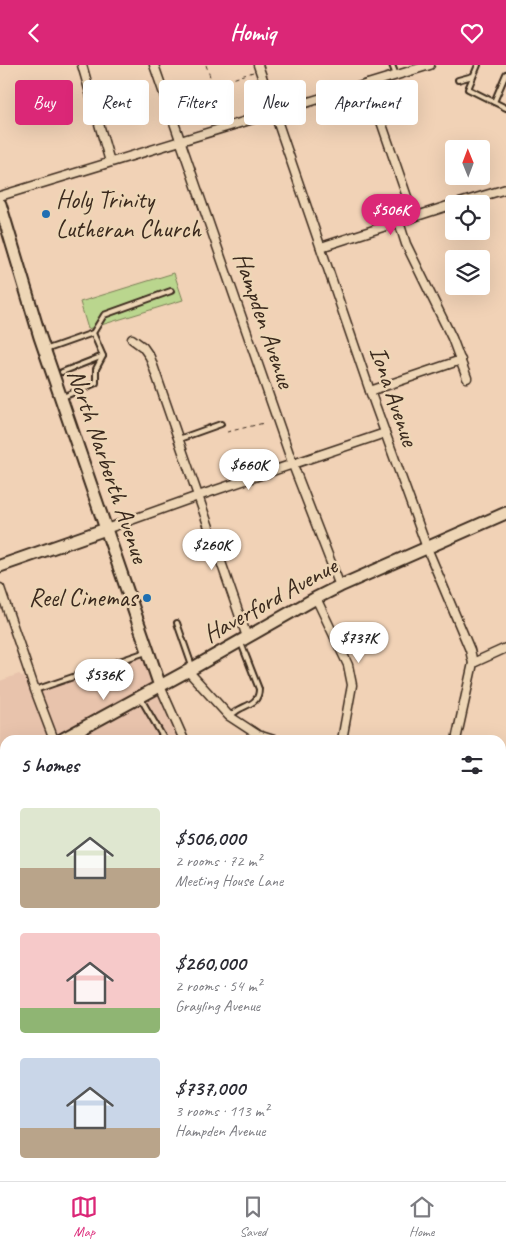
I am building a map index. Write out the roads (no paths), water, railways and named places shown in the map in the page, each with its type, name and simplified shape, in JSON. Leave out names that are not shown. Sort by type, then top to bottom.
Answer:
[{"type":"street","points":[[82,65],[110,162]]},
{"type":"street","name":"Hampden Avenue","points":[[154,65],[293,465],[340,586]]},
{"type":"street","points":[[378,80],[430,65]]},
{"type":"street","points":[[0,196],[244,122]]},
{"type":"street","name":"Iona Avenue","points":[[278,125],[370,391],[427,548],[470,650],[473,663]]},
{"type":"street","points":[[382,125],[414,217]]},
{"type":"street","points":[[486,195],[506,189]]},
{"type":"street","name":"North Narberth Avenue","points":[[0,204],[44,350],[160,685],[182,735]]},
{"type":"street","points":[[321,247],[445,207]]},
{"type":"street","points":[[399,222],[406,244],[452,338],[467,378]]},
{"type":"street","points":[[132,339],[150,357],[198,496],[244,639]]},
{"type":"street","points":[[370,391],[461,360]]},
{"type":"street","points":[[0,566],[198,496],[386,433]]},
{"type":"street","name":"Haverford Avenue","points":[[70,735],[316,598],[506,513]]},
{"type":"street","points":[[0,588],[52,735]]},
{"type":"street","points":[[316,598],[348,665],[352,685],[343,735]]},
{"type":"street","points":[[457,735],[473,663],[506,648]]},
{"type":"street","points":[[190,669],[229,717],[258,735]]},
{"type":"lane","points":[[392,65],[396,75]]},
{"type":"lane","points":[[478,65],[468,89],[506,108]]},
{"type":"lane","points":[[494,102],[506,73]]},
{"type":"lane","points":[[458,80],[473,76]]},
{"type":"lane","points":[[44,350],[93,333],[104,315],[171,291]]},
{"type":"lane","points":[[93,333],[103,356]]},
{"type":"lane","points":[[62,372],[103,356]]},
{"type":"lane","points":[[61,398],[96,383],[96,369],[103,356]]},
{"type":"lane","points":[[178,439],[222,425]]},
{"type":"lane","points":[[177,623],[190,669]]},
{"type":"lane","points":[[229,717],[238,710],[249,706],[255,701],[259,693],[244,639]]},
{"type":"lane","points":[[35,690],[148,651]]},
{"type":"lane","points":[[140,697],[162,735]]},
{"type":"place","name":"Holy Trinity Lutheran Church","points":[[46,214]]},
{"type":"place","name":"Reel Cinemas","points":[[147,598]]}]
